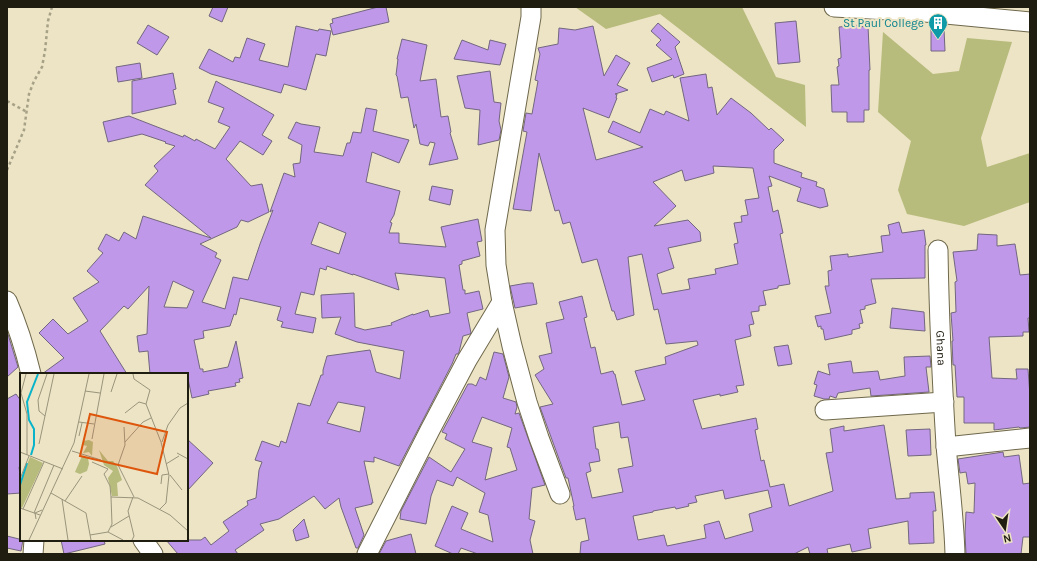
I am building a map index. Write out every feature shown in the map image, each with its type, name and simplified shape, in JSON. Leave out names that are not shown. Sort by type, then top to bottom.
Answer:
[{"type":"street","points":[[531,7],[531,16],[495,230],[496,265],[502,302],[527,402],[560,494]]},
{"type":"street","points":[[834,7],[925,12],[1030,22]]},
{"type":"street","name":"Ghana","points":[[938,250],[939,326],[946,447],[954,526],[955,554]]},
{"type":"street","points":[[7,300],[28,359],[31,373]]},
{"type":"street","points":[[367,554],[463,367],[502,302]]},
{"type":"street","points":[[825,410],[944,402]]},
{"type":"street","points":[[946,447],[1030,438]]},
{"type":"street","points":[[33,554],[34,541]]},
{"type":"street","points":[[144,541],[152,554]]},
{"type":"path","points":[[7,170],[24,130],[29,94],[42,66],[48,20],[52,7]]},
{"type":"path","points":[[7,101],[27,112]]},
{"type":"green space","points":[[575,7],[742,7],[776,77],[805,85],[806,127],[660,14],[606,29]]},
{"type":"green space","points":[[883,32],[933,74],[959,71],[967,38],[1012,42],[981,138],[987,167],[1030,153],[1030,202],[964,226],[907,214],[898,190],[911,141],[878,112]]},
{"type":"building","points":[[213,7],[228,7],[222,22],[209,16]]},
{"type":"building","points":[[378,7],[386,7],[389,22],[333,35],[330,24],[333,23],[332,19]]},
{"type":"building","points":[[796,21],[800,62],[778,64],[775,23]]},
{"type":"building","points":[[658,23],[680,42],[675,47],[684,74],[674,78],[673,75],[652,82],[647,68],[672,59],[656,45],[661,40],[651,31]]},
{"type":"building","points":[[148,25],[169,37],[157,55],[137,43]]},
{"type":"building","points":[[860,25],[860,27],[868,26],[870,70],[869,110],[864,110],[864,122],[847,122],[847,112],[832,112],[831,85],[839,85],[837,67],[839,66],[838,59],[841,58],[841,55],[839,27]]},
{"type":"building","points":[[296,26],[318,31],[319,29],[331,31],[326,56],[316,54],[306,90],[284,84],[281,93],[211,74],[199,68],[209,49],[233,62],[235,57],[240,58],[247,38],[265,44],[259,60],[288,67]]},
{"type":"building","points":[[593,26],[604,76],[616,55],[630,63],[617,85],[628,90],[615,94],[617,94],[617,98],[609,118],[583,108],[596,160],[643,147],[608,132],[613,121],[640,133],[650,109],[664,115],[666,111],[689,121],[680,78],[706,74],[708,88],[712,87],[717,115],[731,98],[751,113],[769,130],[771,128],[784,140],[774,150],[774,163],[802,173],[801,177],[817,182],[816,186],[824,189],[828,206],[820,208],[797,201],[801,188],[769,176],[772,186],[768,187],[773,212],[778,210],[783,233],[780,234],[790,284],[763,291],[766,305],[759,306],[759,311],[751,312],[754,324],[749,325],[751,336],[735,340],[744,385],[736,386],[738,392],[693,400],[702,429],[756,418],[758,429],[755,430],[761,461],[764,460],[770,487],[784,484],[789,506],[833,491],[826,453],[833,452],[830,429],[844,426],[844,431],[884,425],[896,499],[910,498],[910,493],[934,492],[936,511],[933,511],[934,543],[909,544],[908,521],[868,529],[871,548],[852,552],[850,544],[827,549],[828,554],[810,554],[808,547],[794,554],[580,554],[581,542],[589,540],[585,518],[576,520],[568,478],[566,478],[540,407],[553,404],[535,375],[544,369],[539,356],[552,353],[546,323],[564,319],[559,302],[582,296],[587,317],[584,318],[591,348],[595,347],[601,374],[613,371],[615,374],[622,405],[645,400],[635,371],[666,364],[665,357],[698,345],[697,341],[666,344],[658,309],[654,310],[642,254],[628,257],[634,315],[617,320],[614,311],[612,311],[597,259],[582,263],[570,222],[563,224],[559,210],[555,211],[539,153],[531,211],[513,209],[527,132],[523,131],[526,113],[532,114],[538,81],[535,80],[540,54],[538,48],[558,44],[559,28],[575,30]],"holes":[[[713,166],[753,168],[759,198],[745,200],[748,215],[741,216],[742,222],[734,223],[738,243],[734,244],[738,264],[715,269],[716,274],[688,279],[690,289],[662,294],[657,274],[674,268],[668,248],[701,241],[700,232],[688,220],[654,226],[676,206],[653,182],[682,170],[685,181],[714,173]],[[619,422],[621,438],[628,437],[633,466],[618,469],[623,492],[592,498],[586,473],[591,471],[589,463],[600,461],[598,449],[596,449],[593,427]],[[723,490],[725,499],[768,490],[772,507],[749,514],[753,531],[725,539],[719,521],[704,525],[706,538],[667,546],[664,535],[638,540],[633,516],[675,507],[676,509],[689,506],[688,504],[697,502],[695,496]]]},
{"type":"building","name":"St Paul College","points":[[931,29],[944,29],[945,51],[931,51]]},
{"type":"building","points":[[402,39],[427,45],[420,81],[436,79],[441,117],[448,116],[450,133],[458,159],[429,165],[435,143],[430,142],[428,146],[420,144],[416,124],[414,128],[408,97],[401,98],[396,75],[397,59]]},
{"type":"building","points":[[462,40],[488,50],[490,40],[506,44],[500,65],[454,59]]},
{"type":"building","points":[[140,63],[142,78],[118,82],[116,67]]},
{"type":"building","points":[[490,71],[494,102],[501,103],[499,121],[501,130],[499,140],[478,145],[480,110],[465,108],[457,76]]},
{"type":"building","points":[[173,73],[176,89],[173,90],[176,104],[132,114],[132,81]]},
{"type":"building","points":[[216,81],[274,115],[262,135],[272,141],[263,155],[240,141],[226,159],[251,186],[262,184],[269,212],[248,222],[241,220],[237,227],[200,244],[217,253],[215,257],[221,260],[202,302],[225,309],[233,277],[248,280],[273,210],[270,212],[284,173],[295,177],[293,164],[300,163],[302,145],[288,138],[296,122],[320,127],[314,152],[343,156],[347,143],[350,143],[353,132],[361,133],[366,108],[377,110],[373,131],[409,140],[399,163],[372,152],[366,182],[400,191],[394,215],[390,222],[392,223],[389,233],[399,233],[399,243],[446,247],[441,227],[478,219],[482,241],[477,242],[480,256],[462,261],[462,264],[459,265],[465,294],[479,291],[483,309],[467,313],[471,333],[463,336],[459,352],[456,354],[399,466],[374,457],[374,462],[364,461],[373,503],[355,508],[364,535],[358,548],[356,548],[339,498],[325,509],[314,496],[279,519],[260,524],[264,530],[235,550],[238,554],[178,554],[167,541],[201,540],[205,537],[211,545],[229,531],[223,522],[248,505],[247,501],[256,498],[259,470],[262,462],[255,460],[262,441],[279,447],[281,441],[286,443],[298,403],[310,406],[321,375],[323,375],[327,356],[370,350],[376,372],[400,379],[404,351],[357,342],[335,334],[341,317],[322,318],[321,295],[354,293],[355,327],[365,330],[392,325],[391,323],[428,310],[430,317],[450,313],[445,278],[395,273],[399,290],[327,266],[326,270],[320,268],[314,295],[301,292],[295,314],[316,318],[313,333],[281,327],[283,322],[277,320],[281,307],[240,298],[236,315],[234,314],[230,326],[203,331],[204,338],[194,340],[200,369],[203,369],[203,372],[228,367],[236,341],[243,378],[239,379],[240,382],[235,383],[236,386],[208,391],[209,394],[192,398],[188,373],[150,373],[148,351],[139,352],[137,336],[147,334],[149,286],[128,309],[124,306],[100,331],[126,373],[43,373],[64,358],[39,333],[53,319],[68,334],[88,321],[73,298],[99,282],[87,271],[103,253],[98,249],[106,234],[119,241],[124,232],[136,239],[143,216],[211,238],[145,185],[158,171],[154,166],[175,146],[142,134],[108,142],[103,122],[129,116],[183,137],[184,135],[195,141],[196,139],[215,149],[230,127],[218,122],[224,108],[208,102]],"holes":[[[319,222],[346,233],[339,254],[311,244]],[[173,281],[194,291],[187,308],[164,307]],[[338,402],[365,407],[360,432],[327,423]]]},
{"type":"building","points":[[432,186],[453,190],[450,205],[429,200]]},
{"type":"building","points":[[899,222],[902,233],[924,230],[926,245],[925,278],[871,279],[876,303],[865,306],[865,309],[860,310],[863,323],[859,324],[860,328],[852,330],[852,334],[825,340],[823,329],[821,329],[821,326],[818,327],[815,316],[831,313],[825,286],[829,286],[828,271],[832,270],[830,256],[848,254],[848,257],[883,252],[881,236],[890,235],[888,225]]},
{"type":"building","points":[[978,234],[997,235],[997,246],[1015,244],[1020,275],[1030,274],[1030,318],[1028,318],[1029,332],[1023,332],[1023,336],[989,337],[992,378],[1017,379],[1016,369],[1028,369],[1030,427],[994,430],[994,423],[964,423],[964,397],[957,397],[955,365],[953,365],[951,313],[956,312],[955,282],[957,281],[953,252],[977,250]]},
{"type":"building","points":[[533,283],[537,304],[515,308],[510,286]]},
{"type":"building","points":[[892,308],[924,312],[925,331],[890,328]]},
{"type":"building","points":[[7,331],[18,367],[7,377]]},
{"type":"building","points":[[788,345],[792,364],[778,366],[774,347]]},
{"type":"building","points":[[494,352],[503,354],[509,377],[503,398],[516,402],[517,407],[515,414],[519,413],[545,485],[532,488],[529,519],[535,521],[530,540],[533,554],[478,554],[461,548],[458,554],[453,554],[435,546],[452,506],[468,513],[461,529],[493,542],[488,515],[479,512],[485,493],[457,477],[453,486],[437,480],[431,496],[426,524],[400,519],[401,511],[429,457],[451,472],[465,449],[445,439],[447,434],[442,432],[468,384],[476,386],[480,377],[486,380]],"holes":[[[482,417],[512,428],[507,447],[510,448],[517,470],[485,480],[492,448],[472,442]]]},
{"type":"building","points":[[930,356],[931,367],[926,367],[929,392],[871,396],[870,388],[838,393],[836,398],[830,396],[829,399],[814,396],[817,385],[814,384],[818,371],[830,375],[828,364],[851,361],[853,373],[878,371],[880,380],[905,376],[904,357]]},
{"type":"building","points":[[16,394],[20,400],[20,493],[7,494],[7,399]]},
{"type":"building","points":[[930,429],[931,455],[908,456],[906,430]]},
{"type":"building","points":[[188,440],[213,463],[188,490]]},
{"type":"building","points":[[1003,452],[1004,457],[1019,455],[1023,484],[1030,483],[1030,537],[1023,537],[1021,554],[966,554],[966,512],[974,513],[975,483],[968,484],[966,472],[960,473],[958,459]]},
{"type":"building","points":[[304,519],[309,537],[296,541],[293,530]]},
{"type":"building","points":[[411,534],[416,554],[379,554],[386,541]]},
{"type":"building","points":[[7,536],[23,541],[21,551],[7,548]]},
{"type":"building","points":[[61,541],[104,541],[105,544],[64,554]]},
{"type":"place","name":"St Paul College","points":[[938,40]]}]
